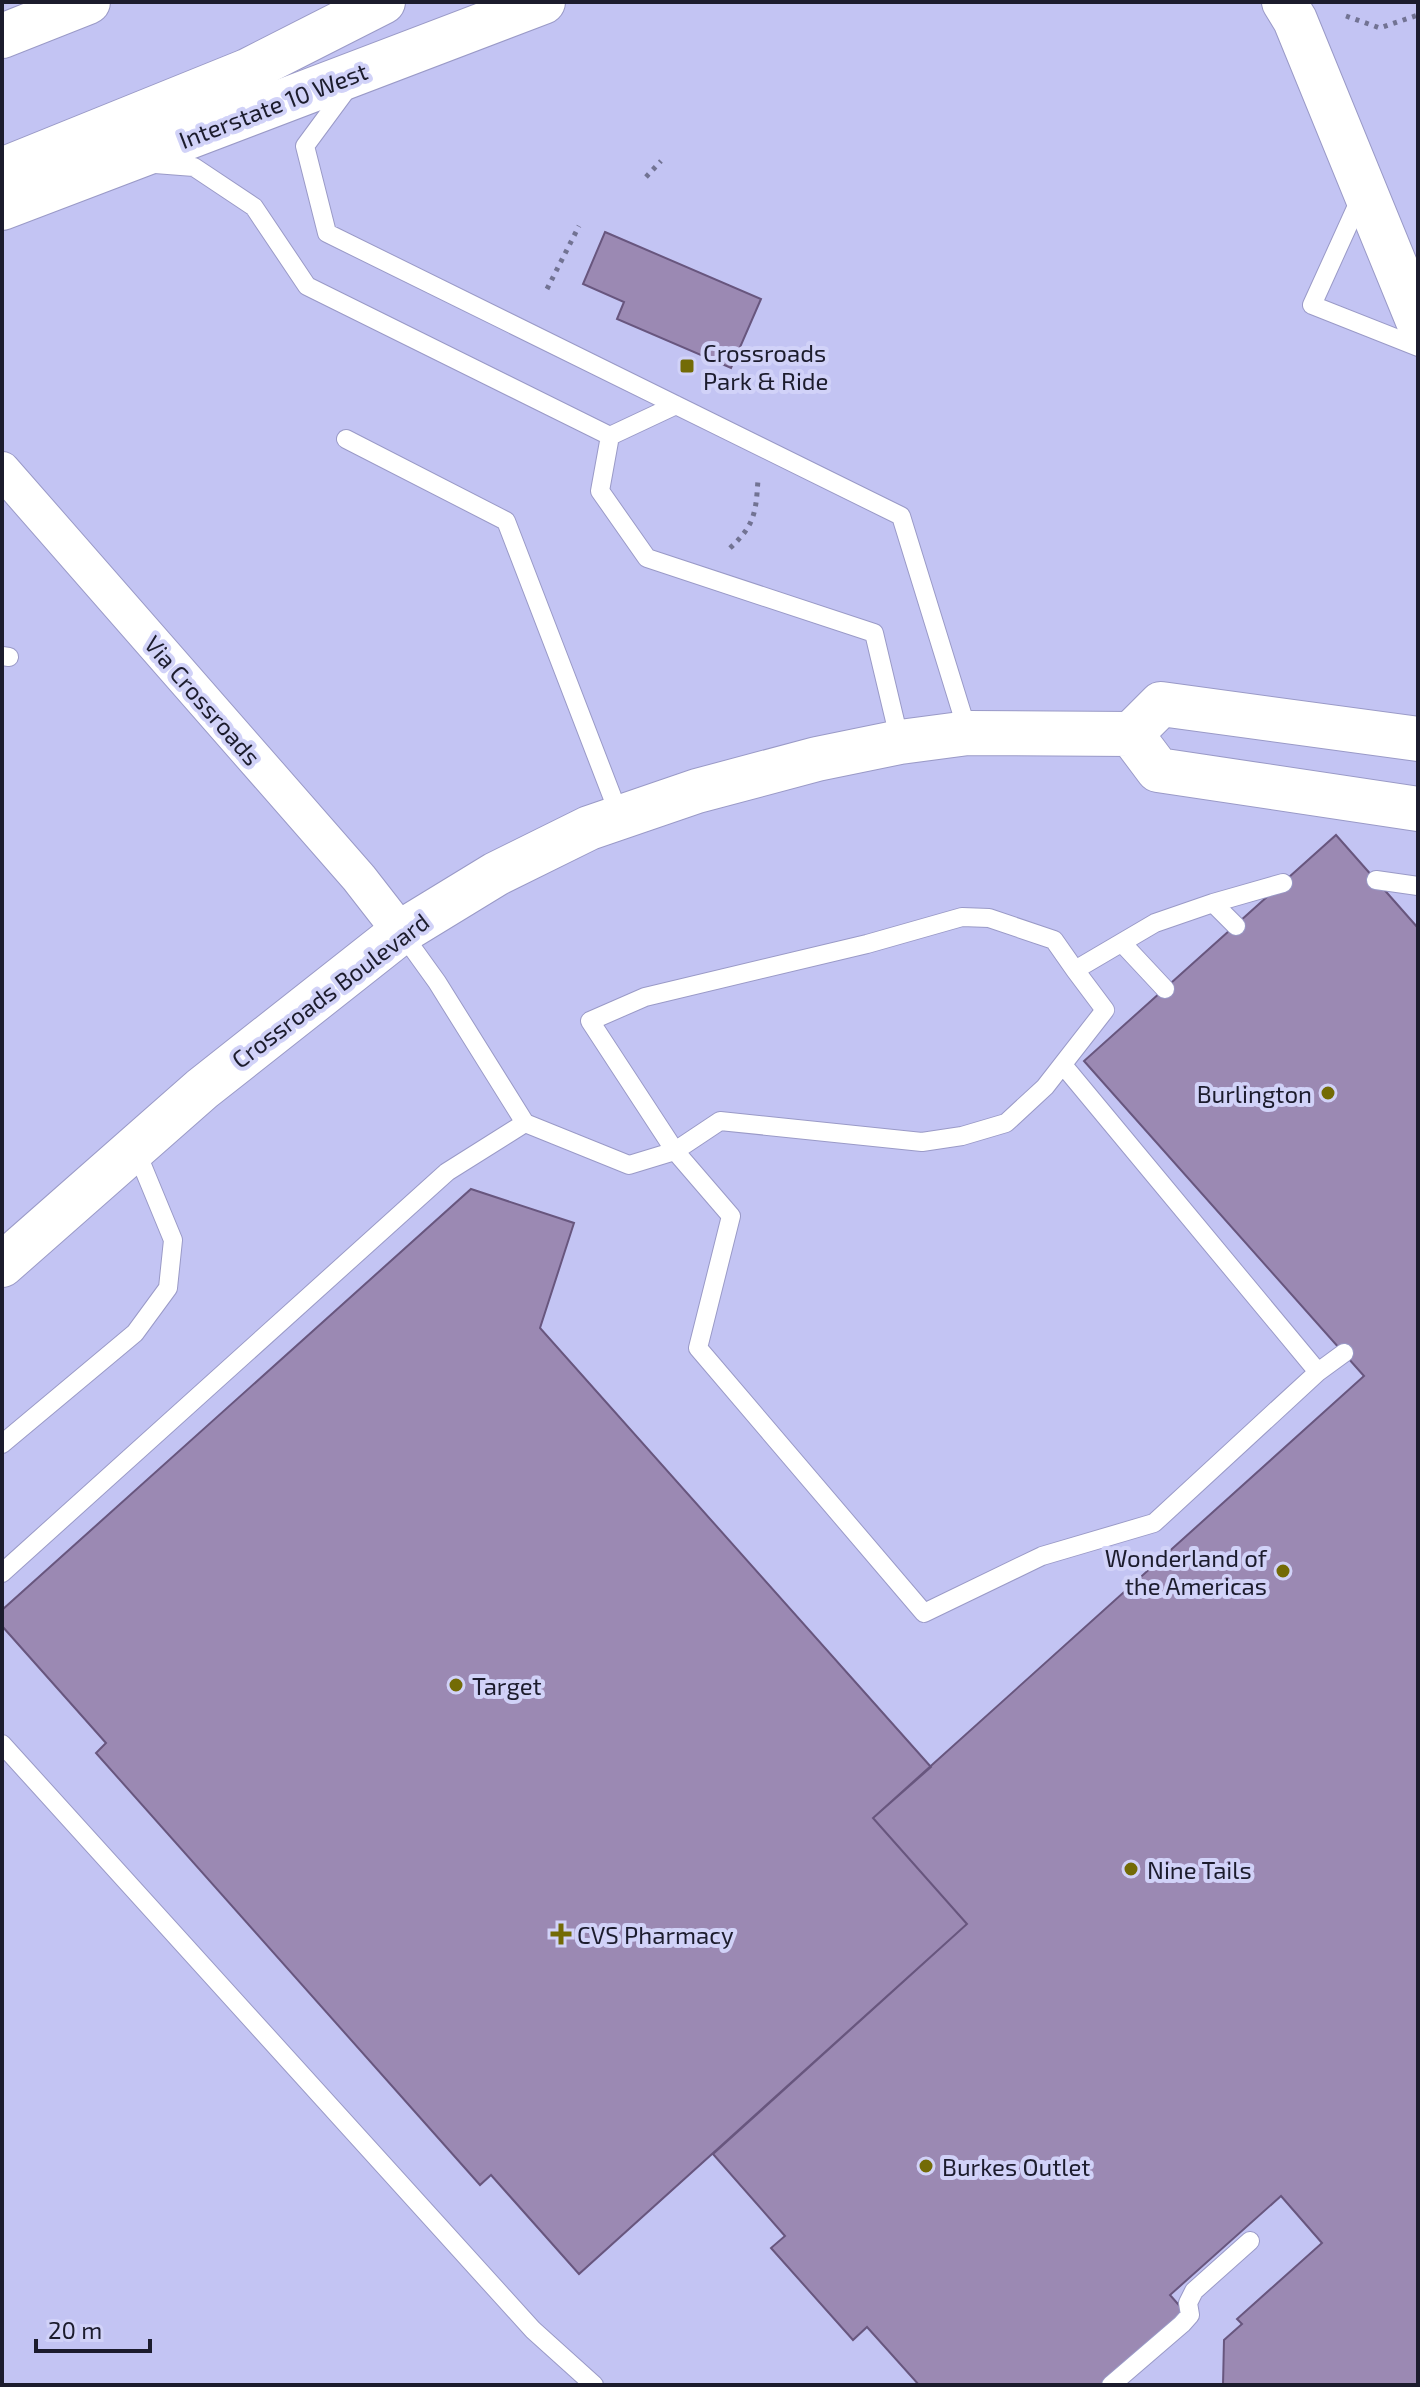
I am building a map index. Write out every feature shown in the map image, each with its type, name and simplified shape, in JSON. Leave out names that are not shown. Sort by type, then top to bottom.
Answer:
[{"type":"main road","points":[[2,36],[88,2]]},
{"type":"main road","points":[[2,170],[247,71],[383,2]]},
{"type":"main road","name":"Interstate 10 West","points":[[2,208],[543,2]]},
{"type":"main road","points":[[1291,8],[1418,321]]},
{"type":"main road","points":[[1408,731],[1161,704],[1131,734],[1158,770],[1418,809]]},
{"type":"main road","name":"Crossroads Boulevard","points":[[2,1265],[202,1089],[401,932],[496,874],[589,828],[697,791],[817,759],[900,742],[968,733],[1131,734]]},
{"type":"street","name":"Via Crossroads","points":[[2,470],[359,878],[401,932]]},
{"type":"lane","points":[[359,72],[305,146],[327,233],[901,516],[968,733]]},
{"type":"lane","points":[[127,162],[194,167],[254,207],[307,286],[610,436]]},
{"type":"lane","points":[[1364,189],[1312,305],[1418,347]]},
{"type":"lane","points":[[610,436],[676,405]]},
{"type":"lane","points":[[610,436],[600,491],[647,558],[874,633],[900,742]]},
{"type":"lane","points":[[346,439],[506,521],[620,817]]},
{"type":"lane","points":[[1376,880],[1418,886]]},
{"type":"lane","points":[[1075,970],[1155,923],[1283,883]]},
{"type":"lane","points":[[1213,903],[1236,926]]},
{"type":"lane","points":[[401,932],[437,982],[525,1123],[629,1165],[675,1151],[720,1121],[922,1142],[962,1136],[1006,1123],[1045,1087],[1105,1010],[1054,940],[989,918],[962,917],[867,944],[645,997],[590,1021],[675,1151],[731,1216],[698,1348],[924,1613],[1042,1556],[1154,1523],[1318,1372],[1344,1353]]},
{"type":"lane","points":[[1122,943],[1165,989]]},
{"type":"lane","points":[[1063,1065],[1318,1372]]},
{"type":"lane","points":[[2,1573],[447,1172],[525,1123]]},
{"type":"lane","points":[[2,1444],[135,1333],[168,1288],[173,1240],[135,1148]]},
{"type":"lane","points":[[2,1744],[533,2330],[594,2385]]},
{"type":"lane","points":[[1111,2385],[1182,2324],[1190,2315],[1188,2303],[1194,2291],[1250,2241]]},
{"type":"path","points":[[1346,16],[1380,28],[1418,15]]},
{"type":"path","points":[[646,177],[661,161]]},
{"type":"path","points":[[547,289],[579,226]]},
{"type":"path","points":[[730,548],[752,523],[758,479]]},
{"type":"building","points":[[605,232],[761,299],[731,368],[617,319],[624,302],[583,284]]},
{"type":"building","name":"Wonderland of the Americas","points":[[1336,835],[1418,928],[1418,2385],[1223,2385],[1224,2340],[1242,2324],[1237,2319],[1322,2243],[1281,2196],[1170,2295],[1185,2312],[1104,2385],[919,2385],[867,2327],[853,2340],[771,2248],[785,2236],[713,2154],[967,1924],[873,1818],[1364,1376],[1084,1061]]},
{"type":"building","name":"Target","points":[[471,1189],[574,1223],[540,1328],[931,1767],[873,1818],[967,1924],[579,2274],[491,2175],[480,2185],[96,1753],[106,1743],[2,1626],[2,1610]]},
{"type":"place","name":"Crossroads Park & Ride","points":[[687,366]]},
{"type":"place","name":"Burlington","points":[[1328,1093]]},
{"type":"place","name":"Wonderland of the Americas","points":[[1283,1571]]},
{"type":"place","name":"Target","points":[[456,1685]]},
{"type":"place","name":"Nine Tails","points":[[1131,1869]]},
{"type":"place","name":"CVS Pharmacy","points":[[561,1934]]},
{"type":"place","name":"Burkes Outlet","points":[[926,2166]]}]
